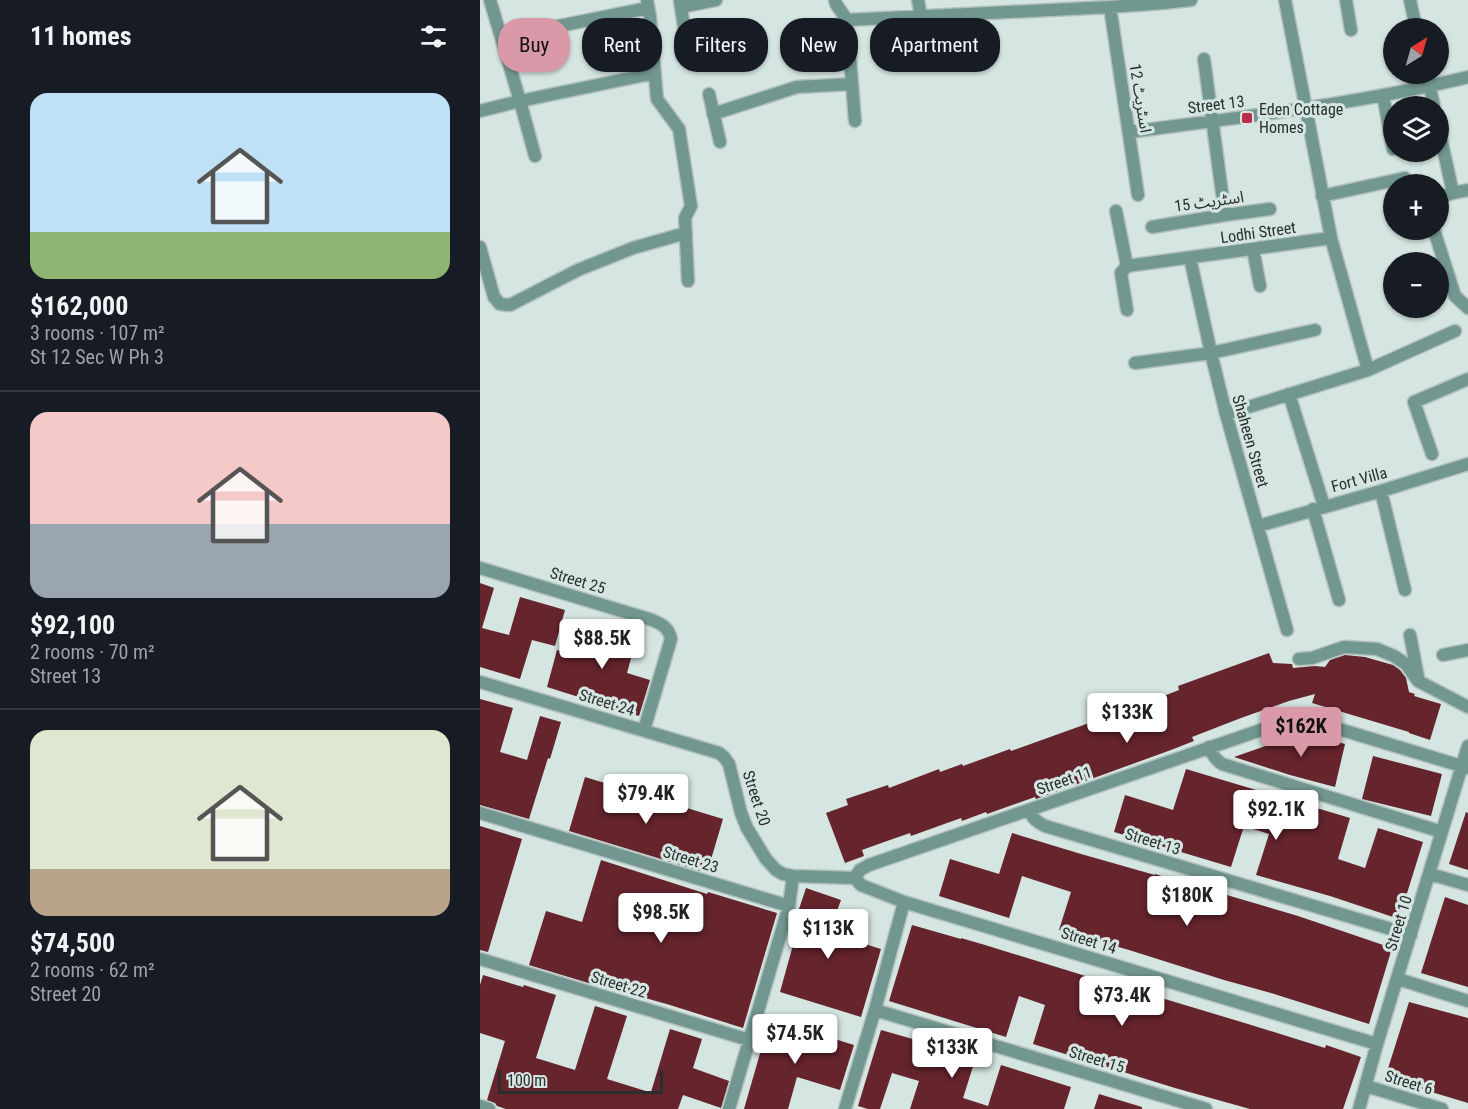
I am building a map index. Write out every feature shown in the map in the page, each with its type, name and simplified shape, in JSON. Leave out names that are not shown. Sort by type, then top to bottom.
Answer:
[{"type":"street","points":[[490,0],[535,156]]},
{"type":"street","points":[[835,0],[846,18]]},
{"type":"street","points":[[918,0],[921,16]]},
{"type":"street","points":[[858,19],[921,16],[1002,6],[1081,4],[1110,7],[1191,0]]},
{"type":"street","points":[[1285,0],[1331,238],[1368,370]]},
{"type":"street","points":[[1346,0],[1351,30]]},
{"type":"street","points":[[1410,0],[1414,18]]},
{"type":"street","points":[[681,4],[708,1]]},
{"type":"street","points":[[570,23],[648,4],[657,99],[679,129],[691,206],[685,219],[688,281]]},
{"type":"street","name":"اسٹریٹ 12","points":[[1110,7],[1138,195]]},
{"type":"street","points":[[1204,58],[1225,215]]},
{"type":"street","points":[[850,72],[855,121]]},
{"type":"street","points":[[480,111],[520,100],[655,73]]},
{"type":"street","name":"Street 13","points":[[1129,132],[1307,108],[1468,77]]},
{"type":"street","points":[[713,114],[797,87],[851,84]]},
{"type":"street","points":[[1430,86],[1432,96]]},
{"type":"street","points":[[709,94],[720,142]]},
{"type":"street","points":[[1447,162],[1454,193]]},
{"type":"street","points":[[1322,196],[1383,183]]},
{"type":"street","points":[[1449,195],[1468,190]]},
{"type":"street","name":"اسٹریٹ 15","points":[[1152,226],[1270,209]]},
{"type":"street","points":[[1116,211],[1127,266],[1121,273],[1127,310]]},
{"type":"street","points":[[480,248],[494,297],[500,304],[510,305],[578,270],[633,248],[686,233]]},
{"type":"street","name":"Lodhi Street","points":[[1127,266],[1331,238]]},
{"type":"street","points":[[1437,240],[1455,296],[1468,308]]},
{"type":"street","points":[[1253,249],[1260,286]]},
{"type":"street","name":"Shaheen Street","points":[[1190,258],[1226,414],[1287,630]]},
{"type":"street","points":[[1136,363],[1211,353],[1315,330]]},
{"type":"street","points":[[1226,414],[1368,370],[1455,331]]},
{"type":"street","points":[[1432,454],[1414,402],[1468,379]]},
{"type":"street","points":[[1289,394],[1319,508],[1339,600]]},
{"type":"street","name":"Fort Villa","points":[[1258,526],[1468,464]]},
{"type":"street","points":[[1380,491],[1405,590]]},
{"type":"street","name":"Street 25","points":[[480,567],[665,626],[671,639],[644,730]]},
{"type":"street","points":[[1410,635],[1418,681]]},
{"type":"street","points":[[1299,659],[1312,658],[1344,647],[1377,649],[1406,664],[1418,681],[1468,707]]},
{"type":"street","points":[[1443,655],[1468,650]]},
{"type":"street","name":"Street 24","points":[[480,682],[719,753],[724,757]]},
{"type":"street","name":"Street 11","points":[[855,878],[860,870],[869,865],[1290,720],[1298,719],[1319,723],[1465,767]]},
{"type":"street","name":"Street 10","points":[[1359,1109],[1377,1044],[1465,767],[1468,746]]},
{"type":"street","points":[[1209,747],[1212,755],[1222,764],[1443,832]]},
{"type":"street","name":"Street 20","points":[[724,757],[729,764],[741,813],[753,838],[776,870],[793,876]]},
{"type":"street","name":"Street 13","points":[[1029,810],[1036,821],[1045,826],[1411,935]]},
{"type":"street","name":"Street 23","points":[[480,813],[789,906]]},
{"type":"street","points":[[1430,874],[1468,885]]},
{"type":"street","points":[[729,1109],[789,906],[793,876]]},
{"type":"street","name":"Street 14","points":[[793,876],[855,878],[861,885],[904,902],[1377,1044]]},
{"type":"street","points":[[845,1109],[904,902]]},
{"type":"street","name":"Street 22","points":[[480,959],[749,1040]]},
{"type":"street","points":[[1398,979],[1468,1001]]},
{"type":"street","name":"Street 15","points":[[875,1010],[1206,1109]]},
{"type":"street","name":"Street 6","points":[[1366,1086],[1442,1109]]},
{"type":"street","points":[[480,1106],[489,1109]]},
{"type":"building","points":[[480,583],[494,588],[482,628],[509,635],[520,597],[565,610],[555,646],[532,640],[520,679],[480,667]]},
{"type":"building","points":[[592,619],[638,633],[627,673],[650,680],[639,716],[547,687],[557,650],[581,657]]},
{"type":"building","points":[[1269,653],[1273,663],[1292,664],[1293,668],[1325,667],[1330,660],[1345,655],[1365,657],[1393,665],[1406,678],[1409,692],[1415,694],[1414,696],[1441,704],[1430,740],[1312,703],[1315,694],[1241,718],[1192,737],[1194,741],[1036,799],[1035,797],[987,814],[986,812],[962,821],[961,818],[911,836],[910,833],[887,841],[862,850],[864,856],[845,863],[826,813],[848,805],[846,799],[888,785],[889,788],[939,769],[940,772],[1010,749],[1011,751],[1156,699],[1179,690],[1178,686]]},
{"type":"building","points":[[480,699],[513,708],[500,752],[527,760],[540,716],[561,722],[529,819],[480,805]]},
{"type":"building","points":[[1303,733],[1345,744],[1335,787],[1234,757]]},
{"type":"building","points":[[1373,756],[1442,774],[1431,816],[1362,799]]},
{"type":"building","points":[[1186,769],[1350,818],[1338,859],[1365,868],[1378,828],[1423,842],[1399,919],[1256,875],[1269,834],[1244,826],[1231,867],[1114,832],[1125,795],[1173,810]]},
{"type":"building","points":[[585,777],[723,819],[707,873],[569,831]]},
{"type":"building","points":[[1466,812],[1468,813],[1468,870],[1449,864]]},
{"type":"building","points":[[480,826],[522,839],[488,952],[480,950]]},
{"type":"building","points":[[1012,833],[1298,916],[1392,948],[1369,1024],[1059,930],[1071,892],[1022,876],[1009,918],[939,896],[950,859],[999,874]]},
{"type":"building","points":[[601,860],[707,894],[708,892],[777,913],[743,1028],[529,965],[546,911],[582,922]]},
{"type":"building","points":[[806,888],[841,900],[829,933],[881,949],[861,1017],[780,992],[801,916],[797,915]]},
{"type":"building","points":[[1445,897],[1468,905],[1468,987],[1421,973]]},
{"type":"building","points":[[912,925],[1361,1057],[1343,1109],[1250,1109],[1033,1044],[1045,1005],[1019,996],[1006,1037],[889,1001]]},
{"type":"building","points":[[483,975],[556,995],[536,1058],[575,1070],[595,1006],[627,1016],[607,1079],[649,1092],[651,1092],[670,1029],[702,1039],[693,1068],[729,1081],[721,1108],[683,1095],[678,1109],[506,1109],[497,1106],[487,1100],[505,1041],[480,1033],[480,985]]},
{"type":"building","points":[[1409,1002],[1468,1018],[1468,1103],[1385,1078]]},
{"type":"building","points":[[770,1019],[854,1045],[840,1090],[797,1077],[788,1109],[744,1109]]},
{"type":"building","points":[[881,1030],[976,1057],[963,1098],[988,1106],[1001,1065],[1071,1087],[1064,1109],[910,1109],[919,1081],[892,1073],[880,1109],[858,1106]]},
{"type":"building","points":[[1099,1094],[1142,1107],[1142,1109],[1094,1109]]},
{"type":"place","name":"Eden Cottage Homes","points":[[1247,118]]}]
